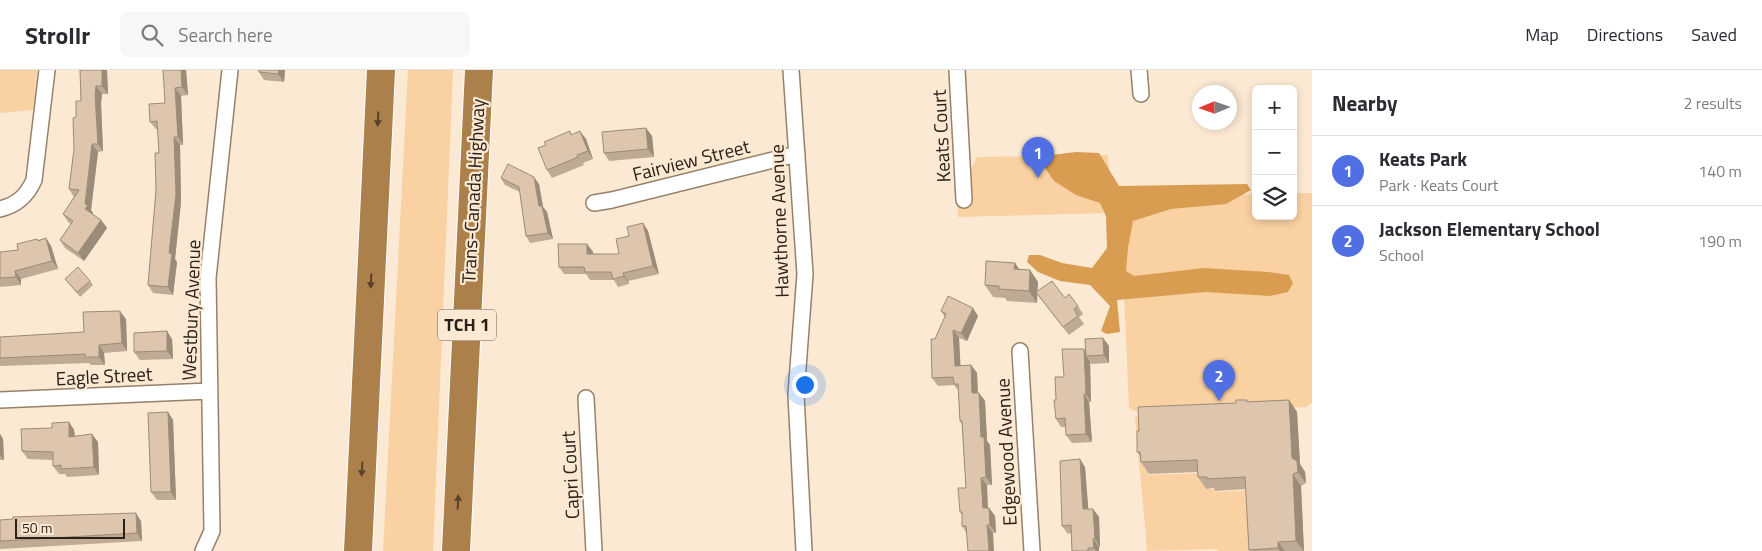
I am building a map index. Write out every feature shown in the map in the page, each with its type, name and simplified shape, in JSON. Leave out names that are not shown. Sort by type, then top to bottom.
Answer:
[{"type":"highway","points":[[358,551],[381,70]]},
{"type":"highway","name":"Trans-Canada Highway","points":[[456,551],[479,70]]},
{"type":"street","points":[[0,209],[11,207],[28,194],[34,180],[47,70]]},
{"type":"street","name":"Westbury Avenue","points":[[203,551],[212,531],[208,278],[230,70]]},
{"type":"street","name":"Hawthorne Avenue","points":[[791,70],[805,274],[796,395],[804,551]]},
{"type":"street","name":"Keats Court","points":[[957,70],[964,200]]},
{"type":"street","points":[[1139,70],[1141,94]]},
{"type":"street","name":"Fairview Street","points":[[594,203],[797,154]]},
{"type":"street","name":"Edgewood Avenue","points":[[1020,351],[1032,551]]},
{"type":"street","name":"Eagle Street","points":[[0,400],[209,391]]},
{"type":"street","name":"Capri Court","points":[[586,398],[594,551]]},
{"type":"shaded area","points":[[0,70],[37,70],[33,110],[0,113]]},
{"type":"shaded area","points":[[408,70],[453,70],[433,551],[383,551]]},
{"type":"shaded area","points":[[1076,152],[1099,153],[1119,186],[1247,184],[1251,190],[1226,204],[1171,209],[1133,221],[1126,271],[1134,276],[1204,268],[1268,272],[1289,275],[1293,283],[1288,292],[1270,296],[1206,292],[1117,300],[1120,332],[1107,334],[1101,331],[1110,306],[1090,285],[1060,281],[1038,272],[1027,262],[1029,255],[1040,255],[1062,263],[1092,268],[1107,248],[1106,216],[1100,203],[1076,195],[1054,181],[1043,165],[1051,155]]},
{"type":"shaded area","points":[[1108,155],[1111,213],[958,217],[957,199],[977,157]]},
{"type":"shaded area","points":[[1297,193],[1312,193],[1312,403],[1306,407],[1256,409],[1255,402],[1246,402],[1147,451],[1148,475],[1203,473],[1205,489],[1214,489],[1215,492],[1253,490],[1255,551],[1218,551],[1217,549],[1147,551],[1135,416],[1144,415],[1129,408],[1120,199],[1252,194],[1252,220],[1297,220]]},
{"type":"building","points":[[80,70],[102,70],[102,86],[96,86],[95,95],[98,144],[92,144],[85,204],[88,205],[85,209],[101,220],[78,253],[60,240],[73,221],[63,214],[79,190],[69,189],[74,149],[73,118],[76,117],[76,101],[81,101]]},
{"type":"building","points":[[163,70],[181,70],[182,87],[175,88],[178,137],[174,137],[176,194],[169,253],[172,254],[168,287],[148,285],[156,190],[155,153],[159,153],[157,121],[150,122],[149,104],[165,103]]},
{"type":"building","points":[[259,70],[279,70],[278,74],[259,72]]},
{"type":"building","points":[[646,128],[648,149],[604,153],[602,132]]},
{"type":"building","points":[[570,131],[571,135],[580,131],[588,151],[547,170],[538,148],[546,145],[544,142]]},
{"type":"building","points":[[508,164],[534,177],[539,206],[542,206],[548,233],[526,236],[519,187],[501,178]]},
{"type":"building","points":[[643,223],[653,266],[623,273],[624,276],[613,279],[611,272],[585,272],[584,267],[559,267],[558,244],[587,244],[587,254],[619,254],[616,239],[629,236],[627,227]]},
{"type":"building","points":[[46,238],[52,261],[15,271],[16,277],[0,278],[0,252],[18,250],[17,244]]},
{"type":"building","points":[[986,261],[1015,263],[1014,269],[1030,270],[1029,291],[999,289],[999,286],[985,285]]},
{"type":"building","points":[[78,267],[90,281],[77,292],[65,279]]},
{"type":"building","points":[[1052,281],[1065,298],[1069,294],[1078,306],[1074,309],[1078,316],[1063,327],[1036,292]]},
{"type":"building","points":[[948,296],[973,308],[961,333],[953,330],[955,366],[971,365],[972,393],[979,393],[981,437],[984,437],[986,477],[981,478],[983,508],[989,508],[990,525],[987,525],[989,551],[968,551],[966,526],[962,526],[958,488],[966,488],[958,384],[954,384],[953,377],[932,378],[931,339],[935,339],[946,314],[941,311]]},
{"type":"building","points":[[120,311],[122,343],[99,345],[99,357],[85,357],[85,354],[0,358],[0,337],[84,332],[83,312]]},
{"type":"building","points":[[167,331],[167,351],[134,352],[134,333]]},
{"type":"building","points":[[1103,338],[1104,355],[1086,356],[1085,339]]},
{"type":"building","points":[[1062,349],[1084,349],[1086,434],[1066,435],[1065,418],[1056,419],[1054,400],[1056,400],[1055,377],[1064,377]]},
{"type":"building","points":[[1236,400],[1247,400],[1247,402],[1289,400],[1292,458],[1297,461],[1298,472],[1293,474],[1296,541],[1278,542],[1278,548],[1249,550],[1245,477],[1207,479],[1207,477],[1198,477],[1197,460],[1141,462],[1140,452],[1137,452],[1137,431],[1139,431],[1138,407],[1236,403]]},
{"type":"building","points":[[168,412],[171,492],[151,492],[148,413]]},
{"type":"building","points":[[69,422],[69,437],[92,434],[94,467],[61,469],[61,465],[53,466],[53,452],[22,451],[21,429],[52,428],[52,423]]},
{"type":"building","points":[[1080,459],[1083,509],[1093,509],[1095,539],[1093,539],[1094,548],[1088,548],[1088,551],[1072,551],[1071,525],[1062,526],[1060,461]]},
{"type":"building","points":[[136,513],[137,533],[0,541],[0,520],[13,519],[13,517]]},
{"type":"place","name":"Keats Park","points":[[1038,178]]},
{"type":"place","name":"Jackson Elementary School","points":[[1219,401]]}]
